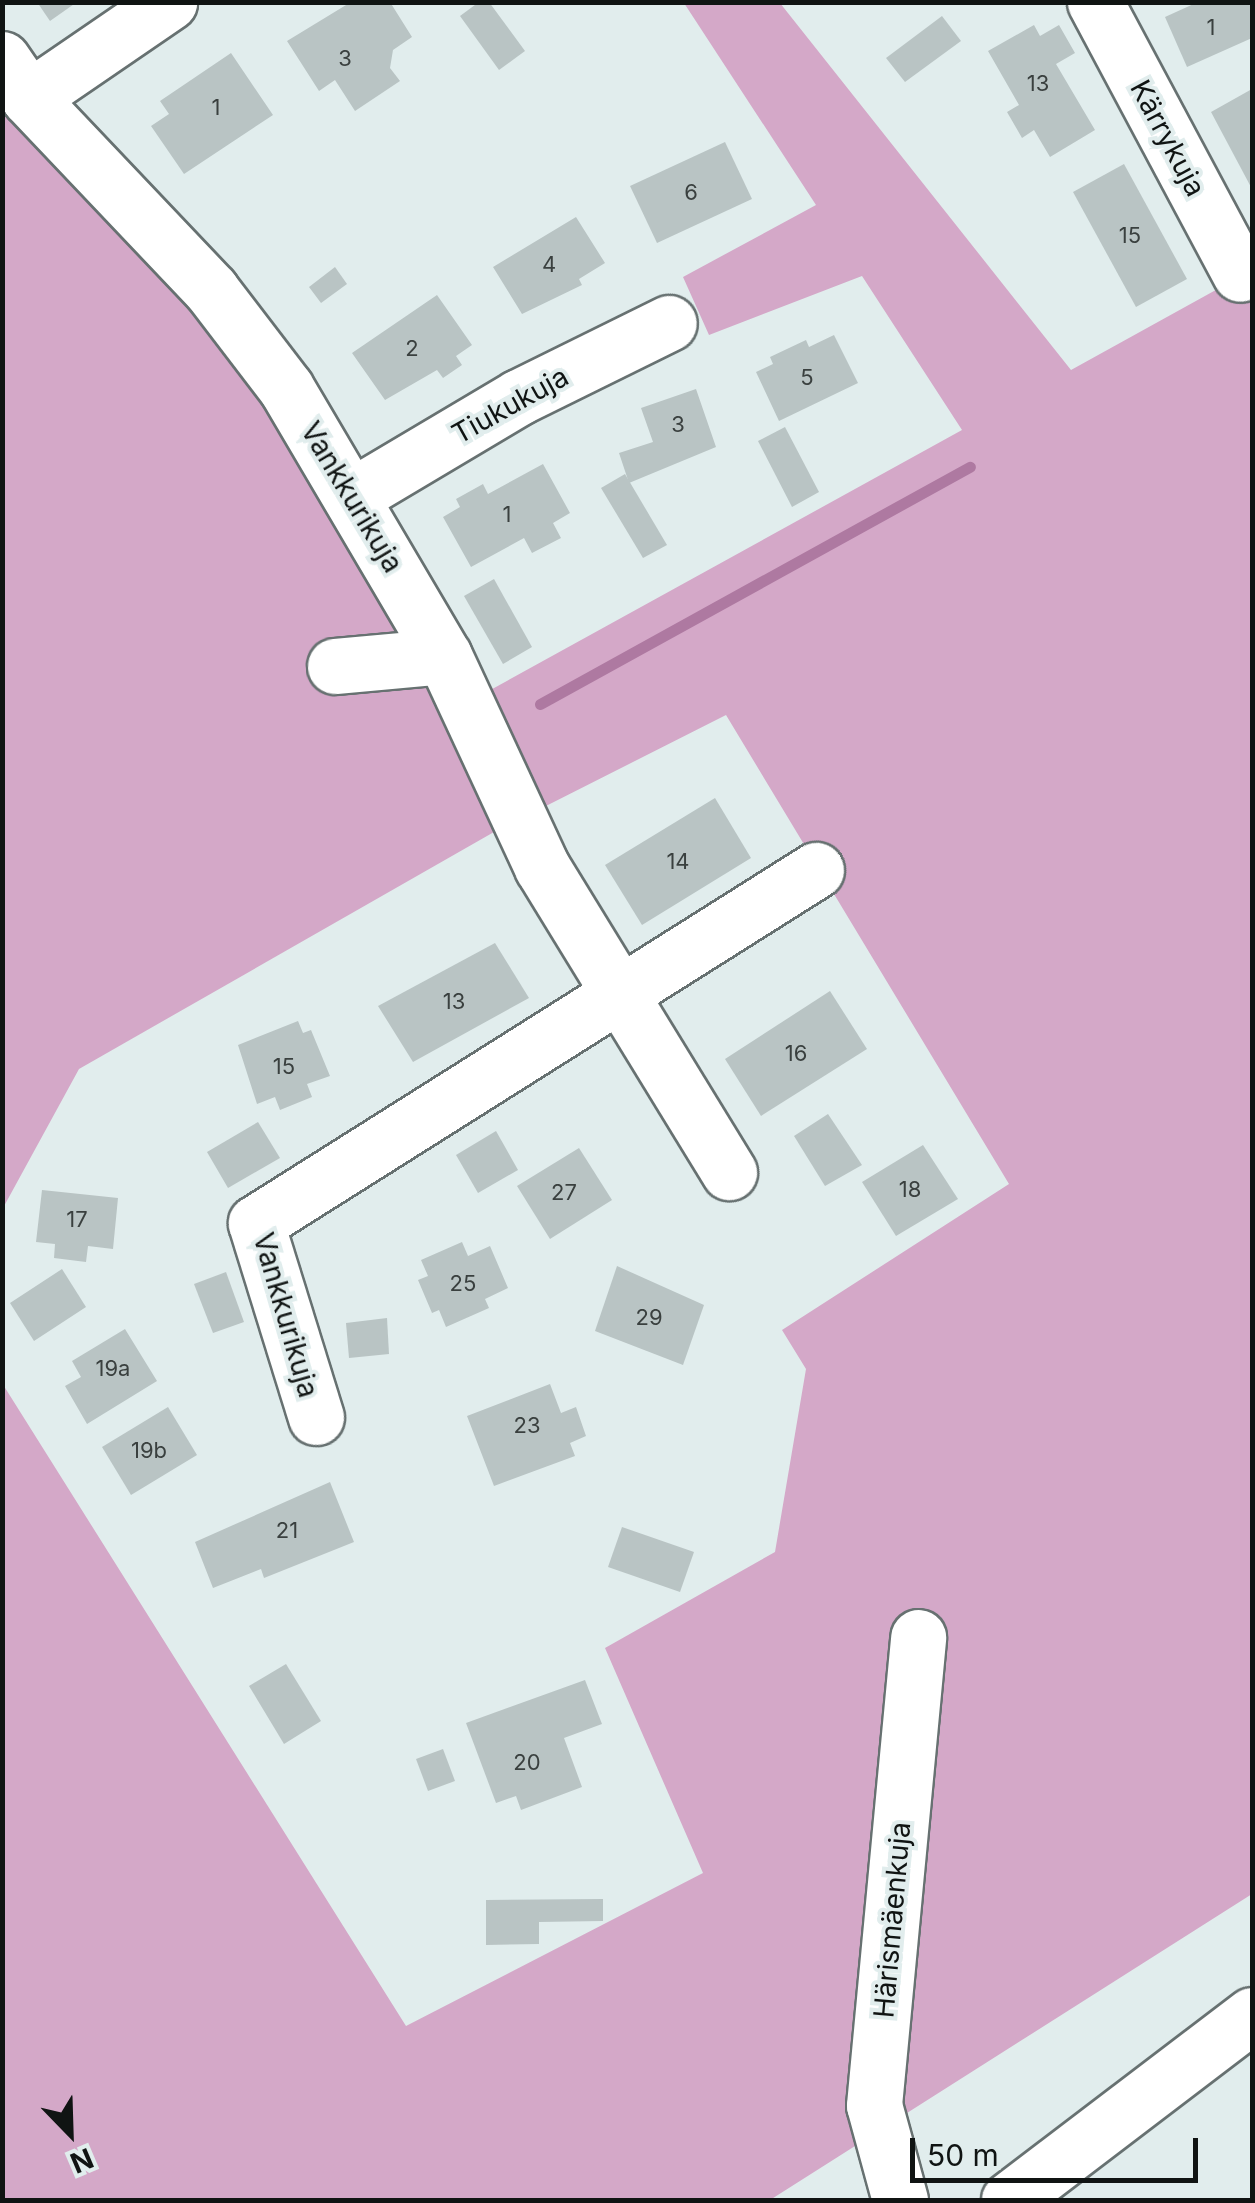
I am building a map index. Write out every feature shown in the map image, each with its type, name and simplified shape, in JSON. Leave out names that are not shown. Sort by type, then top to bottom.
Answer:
[{"type":"street","points":[[16,79],[168,2]]},
{"type":"street","name":"Kärrykuja","points":[[1095,2],[1240,274]]},
{"type":"street","name":"Vankkurikuja","points":[[16,79],[211,290],[286,388],[354,494],[444,656],[542,867],[728,1172]]},
{"type":"street","name":"Tiukukuja","points":[[354,494],[519,397],[669,323]]},
{"type":"street","points":[[336,666],[444,656]]},
{"type":"street","name":"Vankkurikuja","points":[[316,1417],[256,1223],[816,870]]},
{"type":"street","name":"Härismäenkuja","points":[[900,2200],[874,2105],[918,1637]]},
{"type":"street","points":[[1009,2200],[1252,2015]]},
{"type":"shaded area","points":[[684,3],[780,3],[1071,370],[1252,270],[1252,1894],[770,2200],[3,2200],[2,1383],[406,2026],[703,1873],[605,1648],[775,1552],[806,1369],[782,1330],[1009,1184],[726,715],[540,809],[485,693],[962,430],[862,276],[709,335],[683,277],[816,205]]},
{"type":"shaded area","points":[[15,110],[150,241],[342,503],[501,828],[79,1069],[3,1208],[2,119]]},
{"type":"building","points":[[37,2],[77,2],[50,21]]},
{"type":"building","points":[[351,2],[390,2],[412,37],[393,50],[390,68],[400,81],[355,111],[335,80],[319,91],[287,41]]},
{"type":"building","points":[[479,2],[489,2],[525,51],[499,70],[460,16]]},
{"type":"building","points":[[1198,2],[1252,2],[1252,38],[1187,67],[1165,17]]},
{"type":"building","points":[[942,16],[961,41],[905,82],[886,58]]},
{"type":"building","points":[[1034,25],[1040,36],[1059,25],[1075,53],[1056,64],[1095,130],[1050,157],[1034,130],[1022,138],[1007,112],[1019,105],[988,51]]},
{"type":"building","points":[[231,53],[273,115],[184,174],[151,126],[169,114],[160,101]]},
{"type":"building","points":[[1252,89],[1252,189],[1211,112]]},
{"type":"building","points":[[725,142],[752,199],[657,243],[630,186]]},
{"type":"building","points":[[1124,164],[1187,279],[1136,307],[1073,192]]},
{"type":"building","points":[[576,217],[605,263],[579,279],[582,285],[522,314],[493,267]]},
{"type":"building","points":[[335,267],[347,284],[321,303],[309,287]]},
{"type":"building","points":[[437,295],[472,345],[456,356],[462,365],[443,378],[437,370],[385,400],[352,353]]},
{"type":"building","points":[[834,335],[858,383],[779,421],[756,372],[773,364],[770,357],[806,340],[809,347]]},
{"type":"building","points":[[696,389],[716,447],[629,483],[619,453],[653,442],[641,408]]},
{"type":"building","points":[[785,427],[819,492],[792,507],[758,441]]},
{"type":"building","points":[[543,464],[570,513],[553,523],[561,538],[532,553],[524,538],[471,567],[443,517],[460,507],[456,499],[483,484],[488,494]]},
{"type":"building","points":[[625,474],[667,545],[643,558],[601,488]]},
{"type":"building","points":[[494,579],[532,647],[503,664],[464,596]]},
{"type":"building","points":[[715,798],[751,858],[642,925],[605,865]]},
{"type":"building","points":[[495,943],[529,998],[413,1062],[378,1006]]},
{"type":"building","points":[[830,991],[867,1049],[761,1116],[725,1059]]},
{"type":"building","points":[[298,1021],[303,1033],[311,1030],[330,1076],[307,1084],[312,1097],[280,1110],[275,1097],[257,1104],[238,1045]]},
{"type":"building","points":[[828,1114],[862,1165],[825,1186],[794,1136]]},
{"type":"building","points":[[258,1122],[280,1158],[228,1188],[207,1152]]},
{"type":"building","points":[[496,1131],[518,1170],[478,1193],[456,1155]]},
{"type":"building","points":[[923,1145],[958,1199],[896,1236],[862,1182]]},
{"type":"building","points":[[579,1148],[612,1200],[550,1239],[517,1186]]},
{"type":"building","points":[[42,1190],[118,1198],[113,1249],[88,1246],[86,1262],[54,1258],[55,1244],[36,1242]]},
{"type":"building","points":[[462,1242],[468,1256],[490,1246],[508,1288],[485,1299],[489,1308],[446,1327],[439,1310],[432,1313],[418,1280],[428,1276],[421,1260]]},
{"type":"building","points":[[617,1266],[704,1305],[683,1365],[595,1331]]},
{"type":"building","points":[[62,1269],[86,1307],[34,1341],[10,1303]]},
{"type":"building","points":[[226,1272],[244,1322],[213,1333],[194,1284]]},
{"type":"building","points":[[387,1318],[389,1354],[349,1358],[346,1323]]},
{"type":"building","points":[[125,1329],[157,1381],[87,1424],[65,1386],[81,1377],[72,1361]]},
{"type":"building","points":[[550,1384],[561,1413],[576,1407],[586,1436],[570,1443],[575,1456],[494,1486],[467,1416]]},
{"type":"building","points":[[168,1407],[197,1455],[131,1495],[102,1447]]},
{"type":"building","points":[[330,1482],[354,1542],[264,1578],[261,1569],[213,1588],[195,1542]]},
{"type":"building","points":[[622,1527],[694,1552],[680,1592],[608,1567]]},
{"type":"building","points":[[286,1664],[321,1721],[284,1744],[249,1686]]},
{"type":"building","points":[[585,1680],[602,1724],[564,1738],[582,1787],[521,1810],[516,1796],[496,1803],[466,1723]]},
{"type":"building","points":[[443,1749],[455,1781],[428,1791],[416,1759]]},
{"type":"building","points":[[603,1899],[603,1921],[539,1922],[539,1944],[486,1945],[486,1900]]},
{"type":"waterway","points":[[540,704],[970,467]]}]
